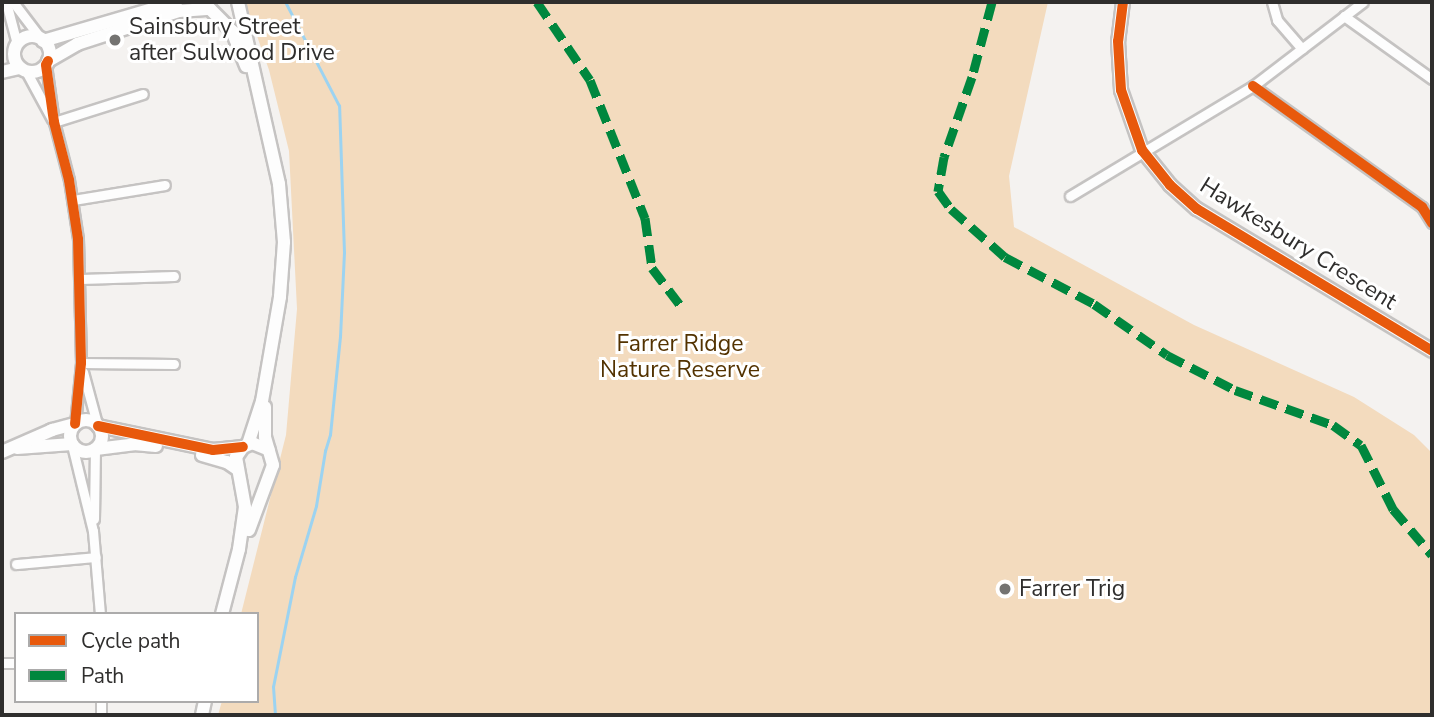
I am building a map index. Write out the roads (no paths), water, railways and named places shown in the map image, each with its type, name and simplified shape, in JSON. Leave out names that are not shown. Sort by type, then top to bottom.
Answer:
[{"type":"street","points":[[6,2],[17,45],[14,55],[54,122]]},
{"type":"street","points":[[13,2],[49,50],[47,63],[54,122],[73,200],[81,279],[81,363],[75,424],[70,434],[93,531],[100,612]]},
{"type":"street","points":[[2,53],[31,36],[43,40],[176,2]]},
{"type":"street","points":[[2,72],[23,69],[37,71],[78,44],[179,11],[208,7],[224,9],[235,2],[254,70],[253,79]]},
{"type":"street","name":"Hawkesbury Crescent","points":[[1123,2],[1118,65],[1128,113],[1142,150],[1170,185],[1197,209],[1432,351]]},
{"type":"street","points":[[1272,2],[1277,20],[1302,49]]},
{"type":"street","points":[[1070,197],[1142,150],[1253,86],[1363,2]]},
{"type":"street","points":[[208,7],[232,31],[253,79],[279,184],[284,242],[280,297],[262,401],[245,446],[236,457],[246,507],[239,549],[223,612]]},
{"type":"street","points":[[1344,16],[1432,79]]},
{"type":"street","points":[[1253,86],[1422,207],[1432,223]]},
{"type":"street","points":[[54,122],[143,94]]},
{"type":"street","points":[[73,200],[165,185]]},
{"type":"street","points":[[81,279],[174,276]]},
{"type":"street","points":[[81,363],[173,364]]},
{"type":"street","points":[[81,363],[102,438],[95,449],[93,531]]},
{"type":"street","points":[[239,549],[274,465],[269,450],[262,401]]},
{"type":"street","points":[[2,452],[37,436],[86,420],[97,425],[213,450],[262,444],[269,450]]},
{"type":"street","points":[[15,448],[72,445],[83,452],[146,444],[215,458],[258,481],[269,475]]},
{"type":"street","points":[[16,564],[96,558]]},
{"type":"waterway","points":[[275,715],[273,687],[295,577],[316,506],[330,435],[340,337],[344,253],[339,106],[285,2]]},
{"type":"place","name":"Sainsbury Street after Sulwood Drive","points":[[115,40]]},
{"type":"place","name":"Farrer Trig","points":[[1005,589]]},
{"type":"park label","name":"Farrer Ridge Nature Reserve","points":[[680,357]]}]
